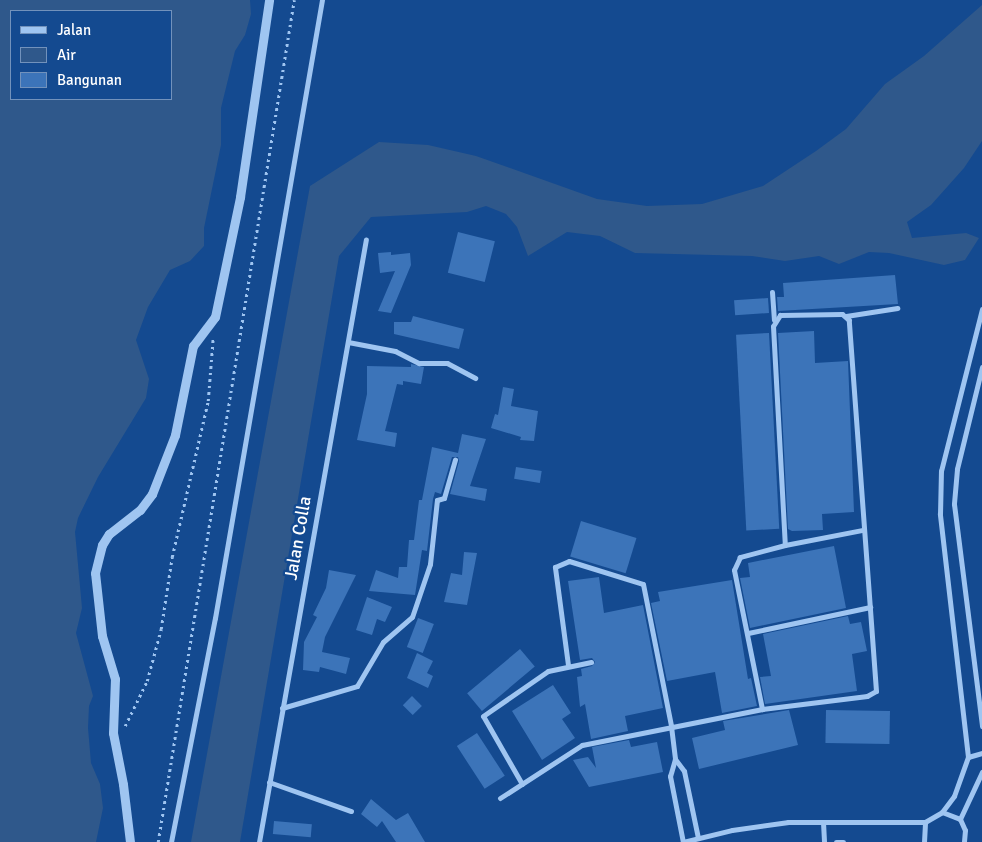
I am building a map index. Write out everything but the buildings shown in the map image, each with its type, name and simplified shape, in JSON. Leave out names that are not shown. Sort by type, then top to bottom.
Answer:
[{"type":"street","points":[[130,842],[123,784],[113,733],[115,679],[102,636],[95,573],[102,545],[109,534],[140,510],[152,494],[175,434],[193,346],[212,324],[240,197],[269,0]]},
{"type":"street","points":[[171,842],[215,618],[322,0]]},
{"type":"street","name":"Jalan Colla","points":[[259,842],[366,239]]},
{"type":"street","points":[[772,292],[785,545]]},
{"type":"street","points":[[774,321],[780,315],[838,313],[846,316],[897,308]]},
{"type":"street","points":[[568,665],[556,567],[569,560],[643,584],[671,726],[675,759],[670,776],[683,842],[788,822],[925,822],[942,812],[954,796],[968,757],[939,494],[941,471],[964,369],[982,309]]},
{"type":"street","points":[[500,798],[582,745],[762,709],[873,694],[878,686],[862,530],[849,320],[846,316]]},
{"type":"street","points":[[348,342],[395,351],[419,362],[448,363],[474,378]]},
{"type":"street","points":[[982,367],[957,469],[954,504],[982,726]]},
{"type":"street","points":[[282,708],[357,686],[383,642],[412,617],[430,564],[437,500],[444,498],[455,460]]},
{"type":"street","points":[[762,709],[735,566],[740,557],[785,545],[862,530]]},
{"type":"street","points":[[748,633],[870,607]]},
{"type":"street","points":[[522,784],[483,716],[548,671],[568,665],[591,662]]},
{"type":"street","points":[[968,757],[982,753]]},
{"type":"street","points":[[675,759],[684,771],[698,838]]},
{"type":"street","points":[[960,819],[982,772]]},
{"type":"street","points":[[269,782],[352,811]]},
{"type":"street","points":[[942,812],[960,819],[965,830],[964,842]]},
{"type":"street","points":[[823,822],[824,842]]},
{"type":"street","points":[[924,842],[925,822]]},
{"type":"street","points":[[836,842],[844,842]]},
{"type":"path","points":[[158,842],[294,0]]},
{"type":"path","points":[[124,729],[147,681],[161,630],[172,557],[208,401],[212,370],[212,324]]},
{"type":"water","points":[[0,0],[250,0],[251,14],[245,35],[235,51],[221,108],[221,145],[204,228],[204,246],[190,261],[170,270],[148,307],[136,340],[149,379],[146,398],[98,477],[78,518],[75,532],[82,608],[76,633],[93,696],[89,706],[88,728],[91,763],[100,784],[103,808],[96,842],[0,842]]},
{"type":"water","points":[[982,5],[982,141],[964,168],[931,205],[907,222],[912,238],[966,233],[979,238],[965,260],[944,265],[889,253],[869,252],[839,264],[819,256],[785,261],[752,256],[635,253],[600,236],[567,232],[528,256],[517,227],[506,214],[486,206],[467,212],[371,217],[339,256],[240,842],[191,842],[310,186],[379,142],[428,145],[476,156],[597,199],[647,206],[702,204],[763,186],[816,151],[846,129],[885,84],[924,56]]}]
